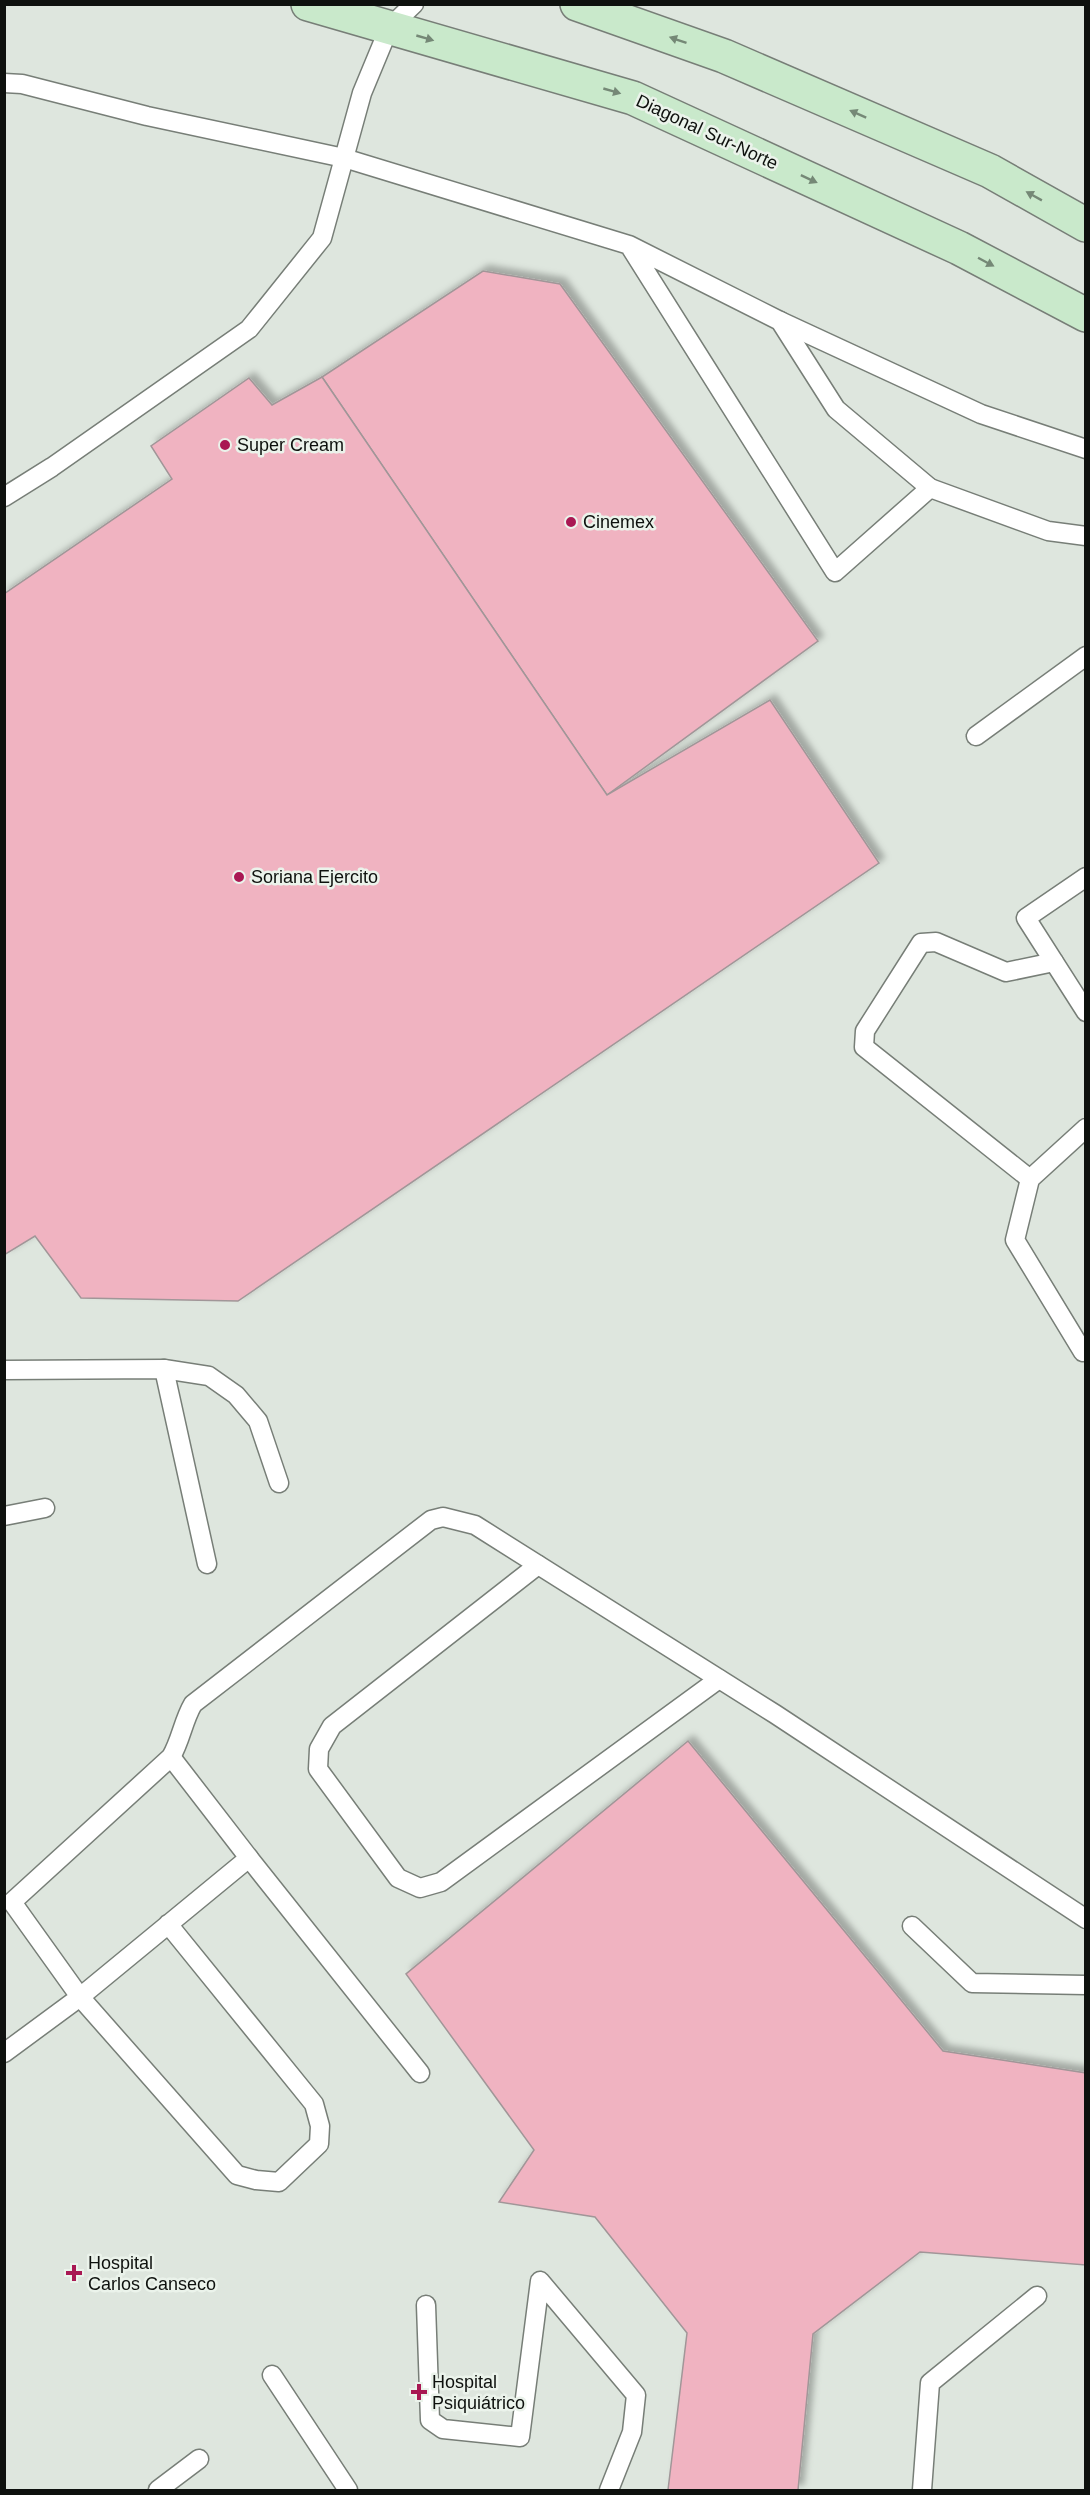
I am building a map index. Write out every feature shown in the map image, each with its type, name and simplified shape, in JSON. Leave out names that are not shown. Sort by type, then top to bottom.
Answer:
[{"type":"street","name":"Diagonal Sur-Norte","points":[[308,4],[633,98],[959,248],[1086,315]]},
{"type":"street","points":[[576,4],[734,60],[990,171],[1086,225]]},
{"type":"lane","points":[[4,497],[52,467],[249,329],[322,238],[362,93],[389,28],[414,4]]},
{"type":"lane","points":[[4,83],[22,84],[147,116],[344,158],[629,245],[780,321],[981,414],[1086,448]]},
{"type":"lane","points":[[629,245],[835,572],[930,488]]},
{"type":"lane","points":[[780,321],[836,409],[930,488],[1048,531],[1086,536]]},
{"type":"lane","points":[[976,736],[1086,656]]},
{"type":"lane","points":[[1085,1010],[1026,918],[1086,877]]},
{"type":"lane","points":[[1030,1179],[864,1047],[865,1031],[921,943],[936,942],[1006,972],[1054,962]]},
{"type":"lane","points":[[1083,1352],[1015,1240],[1030,1179],[1086,1128]]},
{"type":"lane","points":[[4,1370],[164,1369],[209,1376],[236,1395],[258,1421],[279,1483]]},
{"type":"lane","points":[[164,1369],[207,1564]]},
{"type":"lane","points":[[4,1516],[45,1508]]},
{"type":"lane","points":[[168,1924],[314,2104],[320,2126],[319,2144],[279,2182],[256,2180],[237,2175],[80,1997],[12,1902],[171,1757],[180,1740],[183,1720],[193,1704],[431,1520],[443,1517],[475,1525],[718,1679],[1086,1919]]},
{"type":"lane","points":[[538,1565],[332,1726],[319,1749],[318,1768],[398,1878],[420,1887],[441,1882],[718,1679]]},
{"type":"lane","points":[[171,1757],[420,2073]]},
{"type":"lane","points":[[4,2053],[80,1997],[249,1858]]},
{"type":"lane","points":[[912,1926],[972,1983],[1086,1986]]},
{"type":"lane","points":[[426,2305],[430,2420],[443,2428],[520,2438],[540,2281],[636,2395],[632,2432],[609,2490]]},
{"type":"lane","points":[[922,2490],[930,2383],[1036,2296]]},
{"type":"lane","points":[[272,2375],[348,2490]]},
{"type":"lane","points":[[158,2490],[199,2459]]},
{"type":"building","points":[[483,271],[560,284],[818,641],[607,795],[322,377]]},
{"type":"building","points":[[322,377],[607,795],[770,700],[879,863],[238,1301],[81,1298],[35,1236],[4,1255],[4,594],[172,479],[151,446],[249,378],[272,405]]},
{"type":"building","points":[[688,1741],[943,2051],[1086,2073],[1086,2265],[920,2252],[813,2334],[798,2490],[668,2490],[687,2333],[595,2217],[499,2202],[534,2150],[406,1974]]},
{"type":"place","name":"Super Cream","points":[[225,445]]},
{"type":"place","name":"Cinemex","points":[[571,522]]},
{"type":"place","name":"Soriana Ejercito","points":[[239,877]]},
{"type":"place","name":"Hospital Carlos Canseco","points":[[74,2273]]},
{"type":"place","name":"Hospital Psiquiátrico","points":[[419,2392]]}]
